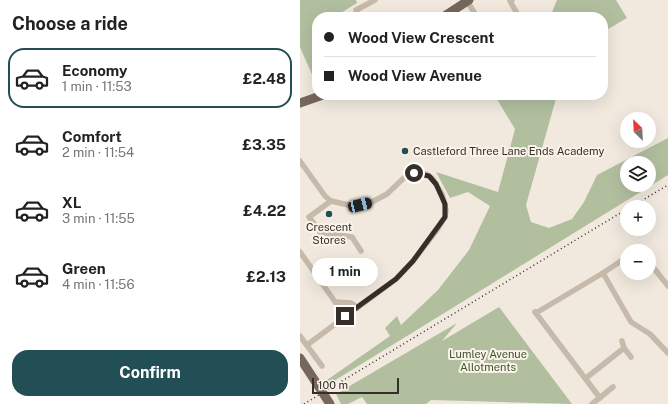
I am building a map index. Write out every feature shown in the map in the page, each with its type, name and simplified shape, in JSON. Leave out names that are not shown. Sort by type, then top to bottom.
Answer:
[{"type":"main road","points":[[452,12],[468,1]]},
{"type":"main road","points":[[300,103],[312,99]]},
{"type":"main road","points":[[300,358],[330,404]]},
{"type":"street","points":[[357,12],[356,10],[375,0]]},
{"type":"street","points":[[512,0],[510,1],[516,12]]},
{"type":"street","points":[[468,1],[474,12]]},
{"type":"street","points":[[300,161],[325,196],[331,201],[353,206],[370,203],[389,193],[407,175],[414,173],[429,176],[436,184],[444,199],[446,210],[445,217],[413,261],[396,279],[345,316],[339,323],[307,345]]},
{"type":"street","points":[[331,201],[309,217],[320,232],[352,237],[361,250]]},
{"type":"street","points":[[300,252],[345,316]]},
{"type":"street","points":[[600,398],[535,312],[620,262]]},
{"type":"street","points":[[656,271],[668,286]]},
{"type":"street","points":[[603,273],[631,322],[666,346],[668,353]]},
{"type":"street","points":[[335,302],[351,304],[358,308]]},
{"type":"street","points":[[300,336],[322,366]]},
{"type":"street","points":[[622,341],[624,348],[631,357]]},
{"type":"street","points":[[586,378],[624,348]]},
{"type":"street","points":[[592,404],[613,387]]},
{"type":"green space","points":[[300,0],[356,0],[357,3],[342,12],[312,12],[312,75],[300,47]]},
{"type":"green space","points":[[557,0],[616,0],[627,18],[608,29],[608,12],[552,12]]},
{"type":"green space","points":[[497,100],[556,100],[526,205],[531,222],[549,228],[572,219],[584,202],[597,175],[620,163],[620,192],[640,192],[627,200],[620,200],[620,205],[329,384],[327,380],[390,336],[385,328],[397,316],[401,325],[438,290],[469,250],[490,206],[468,192],[450,198],[436,172],[498,192],[515,129]]},
{"type":"green space","points":[[668,138],[668,175],[656,182],[656,156],[633,156],[649,148],[656,148],[656,144]]},
{"type":"green space","name":"Lumley Avenue Allotments","points":[[499,307],[572,404],[431,400],[426,404],[367,404],[362,397],[348,404],[341,404],[336,394],[457,323],[442,341]]},
{"type":"railway","points":[[643,200],[668,185]]},
{"type":"railway","points":[[304,404],[620,213]]},
{"type":"place","name":"Castleford Three Lane Ends Academy","points":[[405,151]]},
{"type":"place","name":"Crescent Stores","points":[[329,214]]},
{"type":"route","points":[[345,316],[392,283],[413,261],[445,217],[446,210],[442,194],[432,178],[426,174],[414,173]]}]
